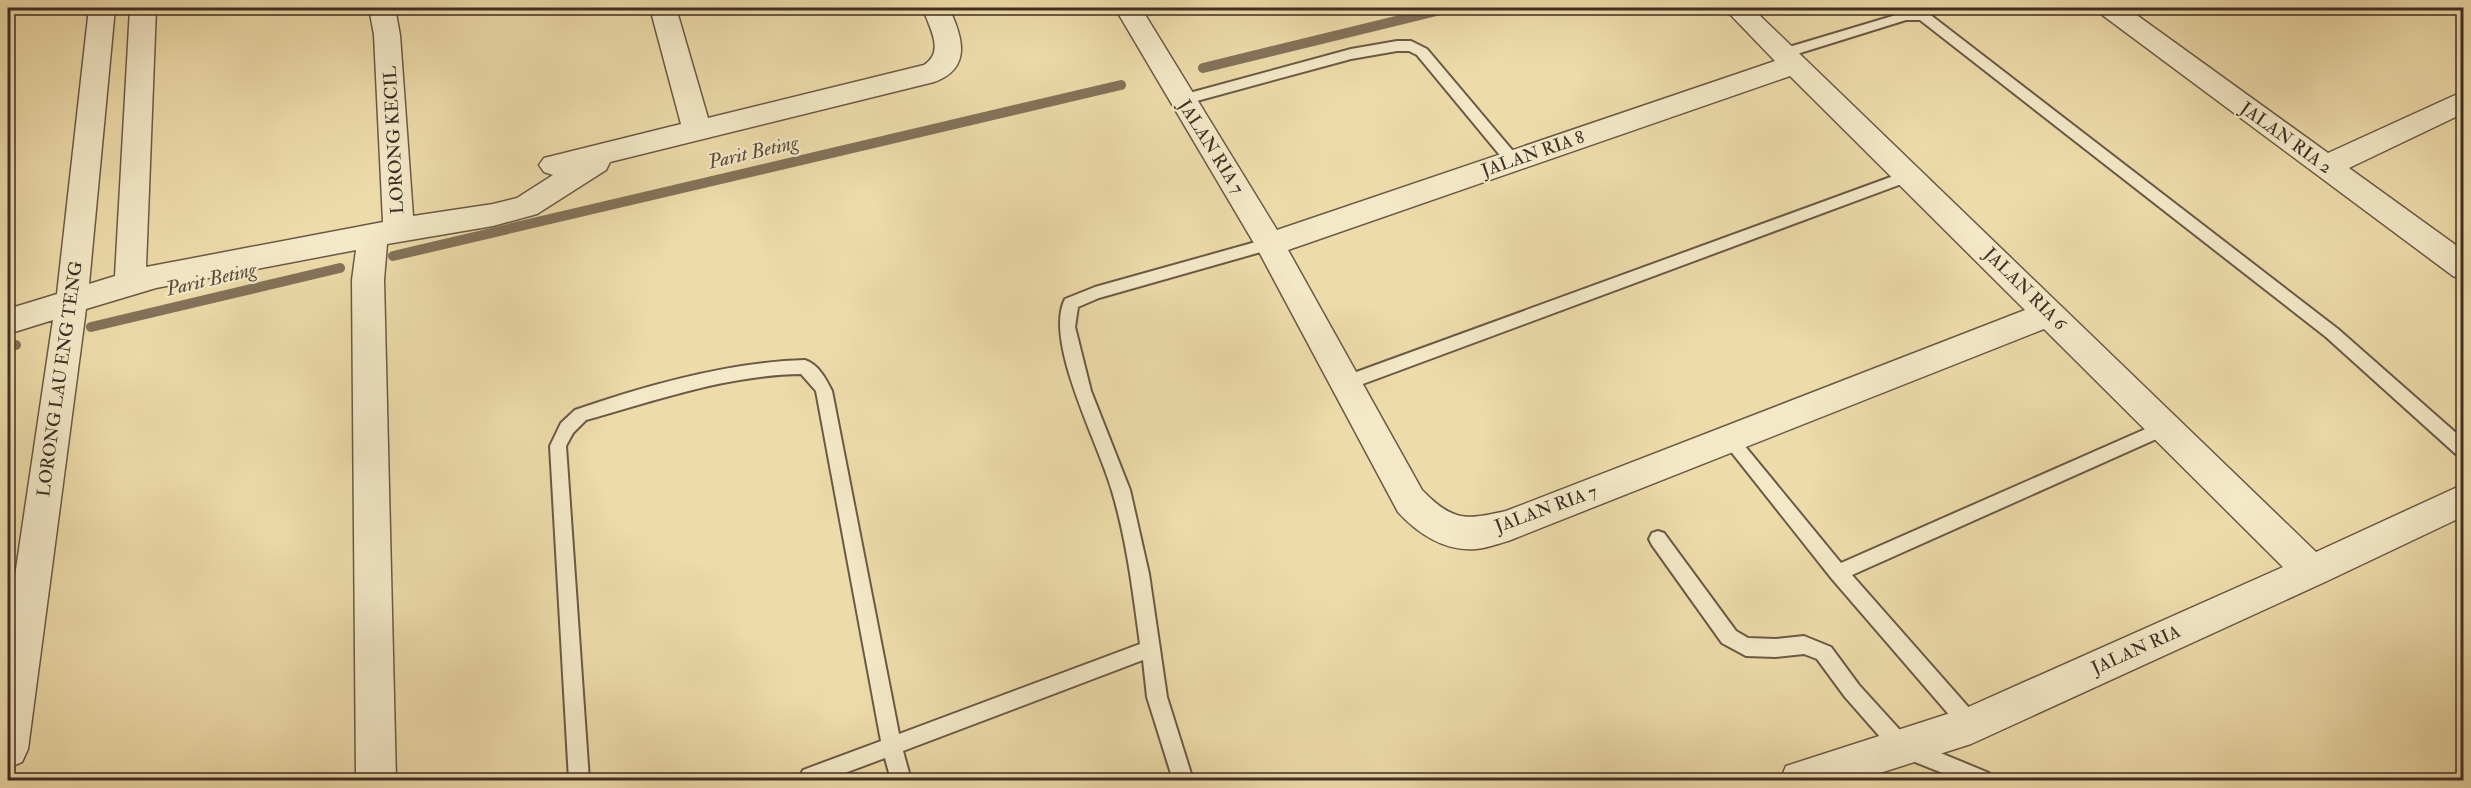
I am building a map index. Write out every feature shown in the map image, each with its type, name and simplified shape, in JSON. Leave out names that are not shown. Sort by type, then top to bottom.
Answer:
[{"type":"street","name":"LORONG LAU ENG TENG","points":[[8,749],[69,324],[102,8]]},
{"type":"street","points":[[130,283],[143,8]]},
{"type":"street","name":"LORONG KECIL","points":[[8,321],[69,324],[130,283],[156,276],[377,251],[387,35],[382,8]]},
{"type":"street","points":[[663,8],[697,129]]},
{"type":"street","points":[[554,165],[920,77],[939,69],[948,57],[948,39],[936,8]]},
{"type":"street","name":"JALAN RIA 7","points":[[1128,8],[1270,244],[1410,501],[1440,528],[1474,534],[1508,526],[2050,313]]},
{"type":"street","name":"JALAN RIA 6","points":[[1737,8],[2312,571]]},
{"type":"street","name":"JALAN RIA 2","points":[[2110,8],[2463,268]]},
{"type":"street","name":"JALAN RIA 8","points":[[1270,244],[1513,161],[1790,58]]},
{"type":"street","points":[[2325,167],[2463,101]]},
{"type":"street","points":[[376,780],[377,251],[526,206],[565,184],[615,150]]},
{"type":"street","name":"JALAN RIA","points":[[1800,780],[1971,725],[2312,571],[2463,499]]},
{"type":"lane","points":[[1790,58],[1905,15],[1923,16],[2332,333],[2463,452]]},
{"type":"lane","points":[[1175,88],[1351,54],[1397,46],[1411,46],[1422,52],[1513,161]]},
{"type":"lane","points":[[1346,383],[1910,175]]},
{"type":"lane","points":[[1183,780],[1157,697],[1140,574],[1121,490],[1083,391],[1068,327],[1071,303],[1095,293],[1270,244]]},
{"type":"lane","points":[[579,780],[558,446],[567,428],[581,415],[714,379],[778,366],[805,367],[819,381],[824,391],[892,746],[901,780]]},
{"type":"lane","points":[[1838,573],[2166,427]]},
{"type":"lane","points":[[1730,439],[1838,573],[1971,725]]},
{"type":"lane","points":[[1658,539],[1729,638],[1746,647],[1776,648],[1804,645],[1824,653],[1852,691],[1902,747],[1982,780]]},
{"type":"lane","points":[[810,777],[1150,649]]},
{"type":"waterway","name":"Parit Beting","points":[[1203,68],[1449,8]]},
{"type":"waterway","name":"Parit Beting","points":[[393,256],[1121,85]]},
{"type":"waterway","name":"Parit Beting","points":[[91,327],[340,268]]},
{"type":"waterway","name":"Parit Beting","points":[[8,347],[16,345]]}]
